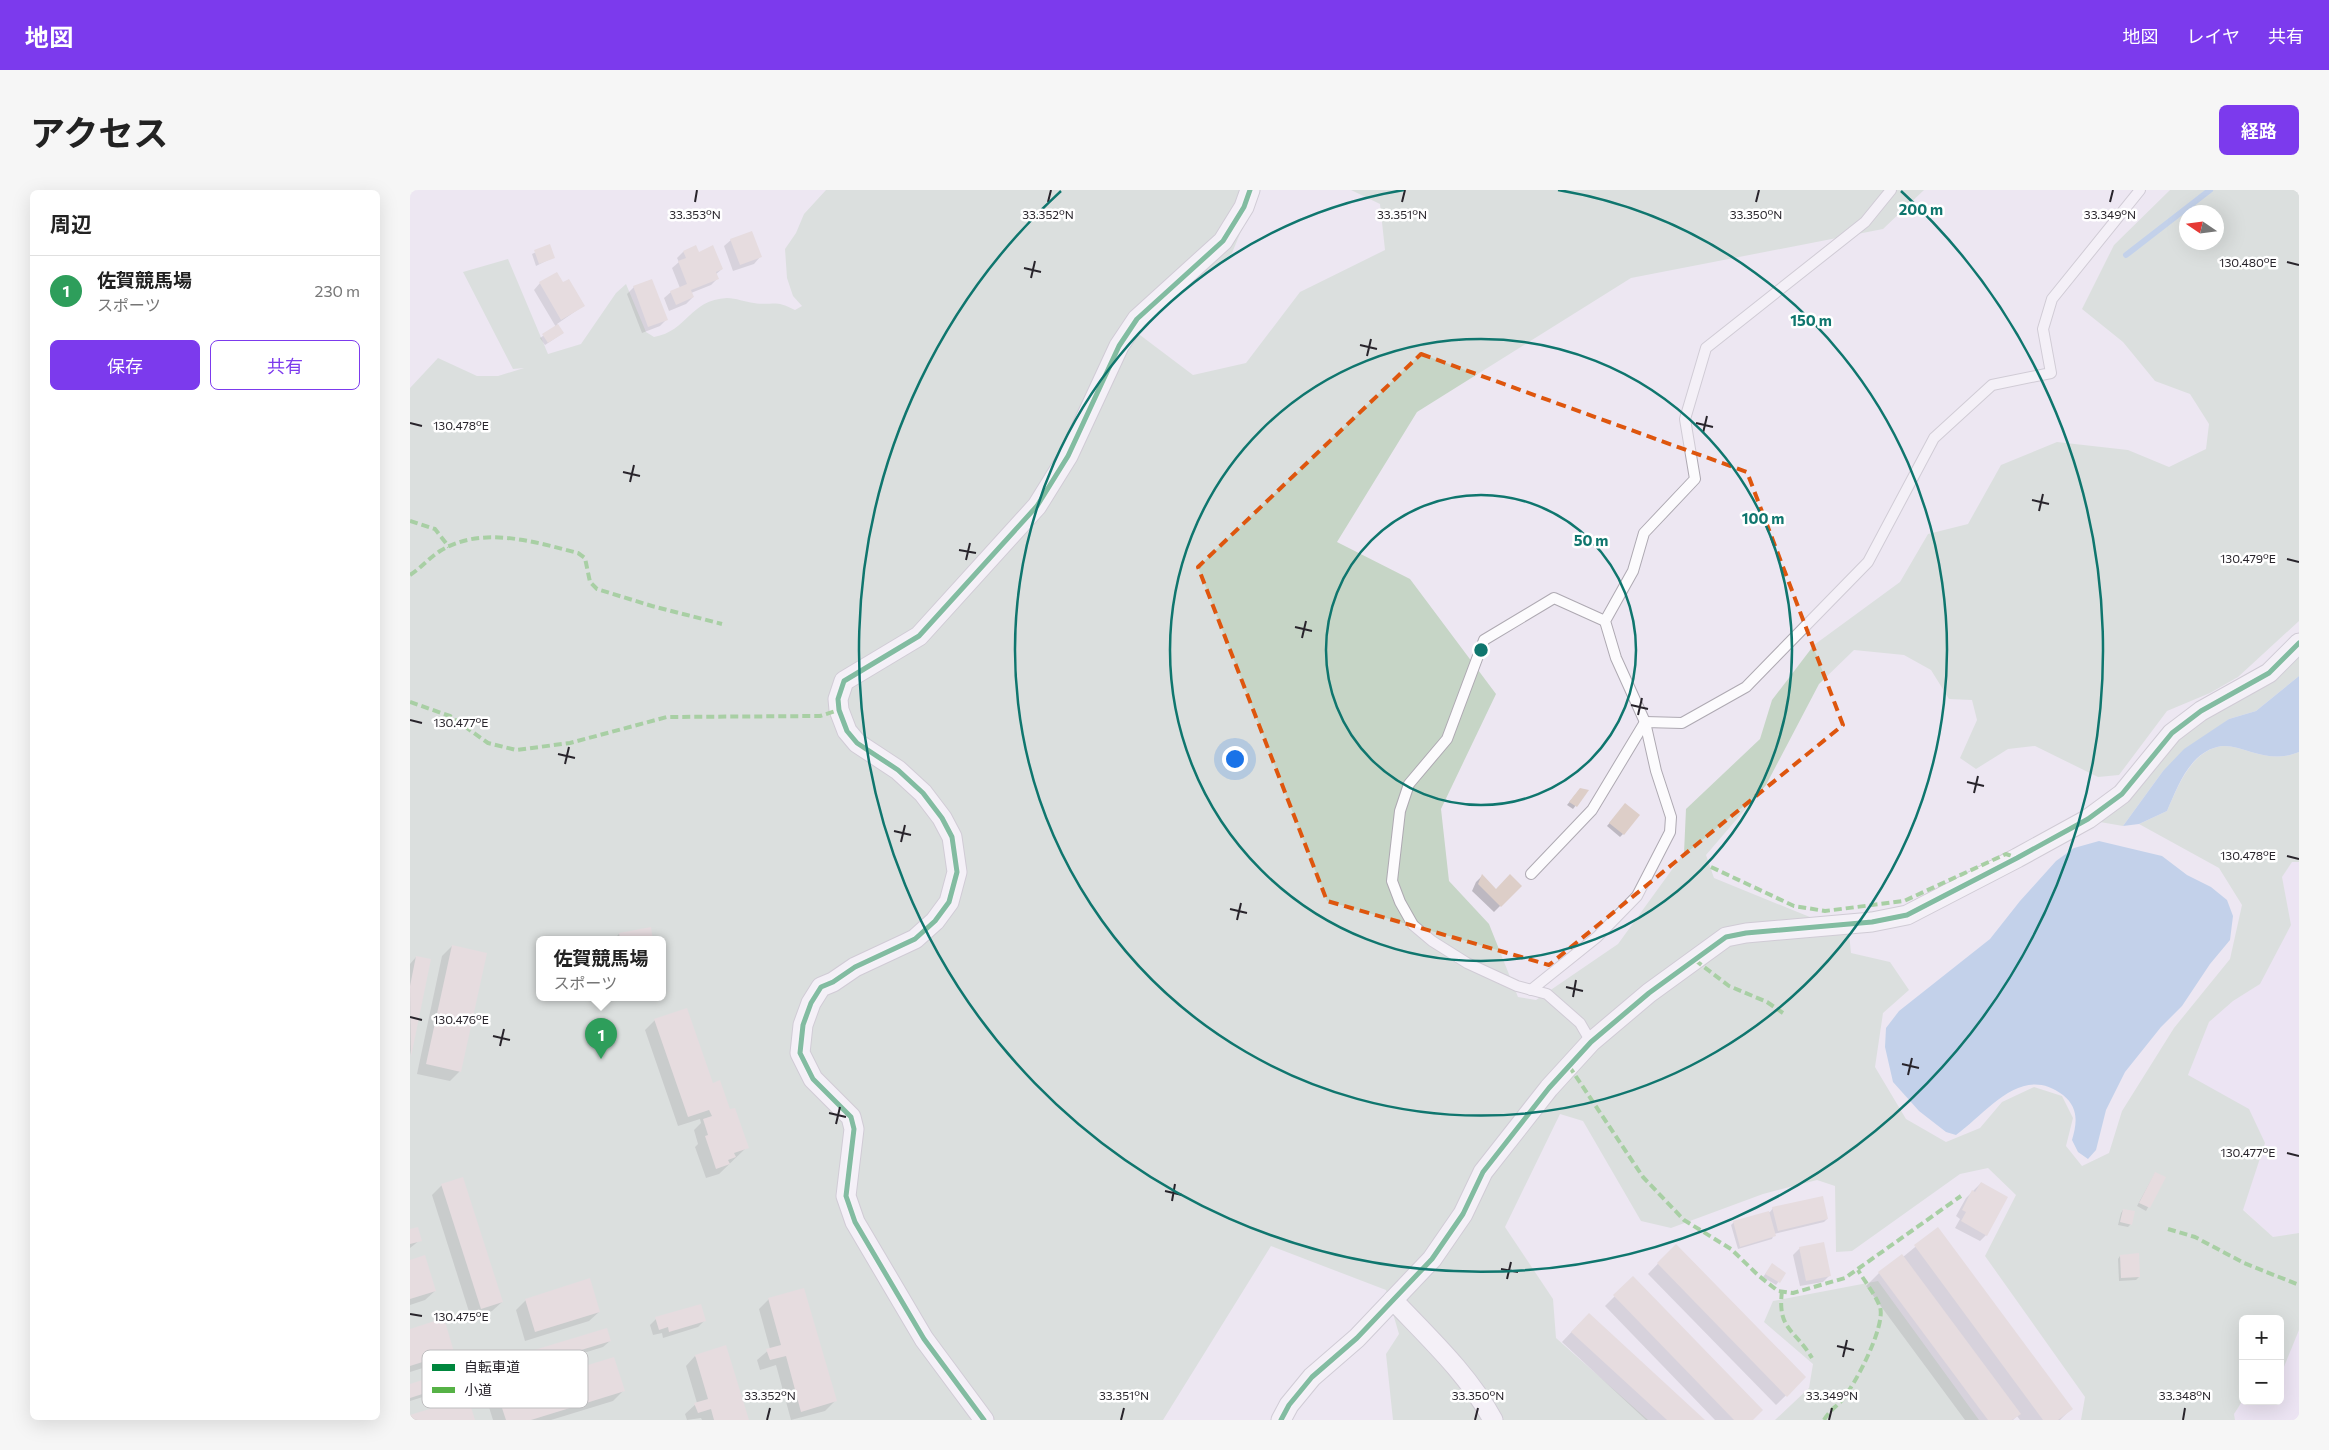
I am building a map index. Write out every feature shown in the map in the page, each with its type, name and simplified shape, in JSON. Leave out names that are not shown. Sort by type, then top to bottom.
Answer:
[{"type":"street","points":[[984,1420],[924,1339],[855,1222],[846,1196],[854,1129],[851,1117],[813,1079],[800,1053],[803,1025],[811,1003],[821,987],[915,939],[935,921],[949,902],[957,872],[952,837],[942,818],[923,793],[904,775],[857,743],[847,731],[839,710],[838,699],[844,681],[919,636],[1036,506],[1068,456],[1119,346],[1137,319],[1224,241],[1244,208],[1250,190]]},
{"type":"street","points":[[1281,1420],[1289,1406],[1312,1377],[1357,1338],[1432,1259],[1463,1214],[1483,1172],[1549,1088],[1590,1042],[1649,993],[1726,937],[1746,932],[1872,922],[1907,915],[2088,819],[2122,794],[2172,733],[2201,711],[2269,673],[2299,642]]},
{"type":"street","points":[[1393,1300],[1459,1369],[1482,1400],[1493,1420]]},
{"type":"lane","points":[[1531,990],[1597,937],[1637,896],[1670,832],[1671,817],[1656,771],[1645,722],[1616,658],[1605,621],[1633,571],[1644,533],[1695,479],[1684,419],[1706,348],[1865,222],[1891,190]]},
{"type":"lane","points":[[1645,722],[1682,723],[1746,687],[1868,562],[1934,438],[1992,385],[2051,373],[2043,329],[2052,299],[2140,190]]},
{"type":"lane","points":[[1590,1042],[1580,1023],[1547,994],[1517,986],[1467,963],[1432,941],[1413,925],[1400,902],[1392,881],[1400,811],[1409,784],[1447,739],[1484,640],[1554,598],[1605,621]]},
{"type":"lane","points":[[1531,874],[1592,810],[1645,722]]},
{"type":"highlighted area","points":[[1421,354],[1747,472],[1843,725],[1549,965],[1327,901],[1198,567]]},
{"type":"shaded area","points":[[2292,862],[2299,862],[2299,1233],[2273,1237],[2243,1209],[2265,1143],[2188,1075],[2209,1022],[2233,1001],[2260,984],[2291,925],[2282,877]]},
{"type":"shaded area","points":[[2299,1330],[2299,1420],[2235,1420],[2234,1414],[2240,1405],[2284,1405],[2284,1365]]},
{"type":"green space","points":[[826,190],[1258,190],[1232,253],[1136,332],[1193,375],[1246,363],[1300,292],[1385,250],[1380,204],[1351,190],[1924,190],[1883,229],[1631,278],[1417,412],[1337,542],[1410,579],[1496,694],[1441,809],[1449,881],[1489,924],[1518,997],[1536,1000],[1618,944],[1684,853],[1686,809],[1760,739],[1772,700],[1814,645],[1900,582],[1928,534],[1968,524],[2001,465],[2057,442],[2128,450],[2169,467],[2206,449],[2209,424],[2190,394],[2155,381],[2123,342],[2082,309],[2114,245],[2170,190],[2299,190],[2299,621],[2238,677],[2210,693],[2167,711],[2119,775],[2098,777],[2035,746],[2008,749],[1976,769],[1960,758],[1977,720],[1972,700],[1949,699],[1931,670],[1904,655],[1854,650],[1819,684],[1766,785],[1706,855],[1714,878],[1849,933],[1851,953],[1890,962],[1909,990],[1883,1013],[1875,1067],[1906,1119],[1946,1142],[1980,1128],[2002,1102],[2034,1087],[2062,1096],[2073,1118],[2066,1146],[2082,1166],[2109,1153],[2122,1111],[2174,1028],[2230,959],[2242,905],[2219,868],[2139,824],[2167,811],[2175,792],[2192,764],[2208,751],[2225,746],[2269,756],[2287,756],[2299,752],[2299,862],[2292,862],[2282,877],[2291,925],[2260,984],[2233,1001],[2209,1022],[2188,1075],[2249,1109],[2265,1143],[2243,1210],[2273,1237],[2299,1233],[2299,1330],[2284,1367],[2284,1315],[2239,1315],[2240,1405],[2234,1414],[2235,1420],[2081,1420],[2085,1397],[1985,1256],[2016,1195],[1988,1168],[1960,1174],[1852,1251],[1836,1252],[1835,1186],[1817,1180],[1763,1194],[1671,1228],[1641,1221],[1583,1121],[1560,1114],[1505,1227],[1553,1299],[1556,1338],[1648,1420],[1393,1420],[1386,1354],[1399,1334],[1386,1290],[1271,1246],[1163,1420],[410,1420],[410,388],[438,358],[477,376],[498,376],[524,368],[513,369],[463,272],[508,259],[548,354],[581,344],[616,293],[626,284],[646,332],[654,337],[674,329],[704,304],[714,300],[730,298],[761,304],[778,304],[795,310],[802,306],[793,296],[787,278],[785,249],[796,233],[804,214]]},
{"type":"green space","points":[[2299,648],[2299,676],[2256,711],[2229,719],[2163,771],[2123,826],[2100,822],[2178,733]]},
{"type":"green space","points":[[1878,1281],[1979,1420],[1775,1420],[1809,1388],[1813,1364],[1764,1322],[1773,1301]]},
{"type":"water","points":[[2299,676],[2299,752],[2287,756],[2269,756],[2225,746],[2207,751],[2185,773],[2167,811],[2139,824],[2123,826],[2163,771],[2184,749],[2229,719],[2256,711]]},
{"type":"water","points":[[2099,841],[2162,856],[2187,875],[2211,887],[2227,900],[2233,916],[2230,940],[2210,964],[2182,1006],[2161,1027],[2125,1072],[2106,1110],[2096,1150],[2088,1159],[2078,1152],[2072,1140],[2076,1122],[2072,1105],[2063,1095],[2048,1087],[2033,1085],[2019,1088],[2006,1094],[1956,1135],[1946,1132],[1919,1111],[1893,1082],[1885,1047],[1886,1028],[1899,1011],[1990,939],[2020,901],[2056,861],[2074,848]]},
{"type":"building","points":[[752,231],[762,257],[740,265],[730,239]]},
{"type":"building","points":[[550,244],[555,258],[539,264],[534,250]]},
{"type":"building","points":[[696,245],[699,252],[713,245],[723,269],[716,272],[719,279],[691,290],[694,297],[676,305],[670,291],[687,284],[678,261],[686,258],[683,251]]},
{"type":"building","points":[[557,272],[563,282],[569,279],[585,306],[561,320],[539,282]]},
{"type":"building","points":[[652,279],[668,320],[648,327],[633,286]]},
{"type":"building","points":[[558,324],[564,333],[548,343],[542,334]]},
{"type":"building","points":[[1580,788],[1589,790],[1577,807],[1569,802]]},
{"type":"building","points":[[1625,803],[1640,815],[1624,835],[1609,823]]},
{"type":"building","points":[[1482,874],[1496,889],[1510,874],[1522,886],[1501,907],[1478,884]]},
{"type":"building","points":[[651,927],[652,936],[619,936],[619,933]]},
{"type":"building","points":[[452,945],[487,953],[461,1072],[426,1064]]},
{"type":"building","points":[[416,956],[431,959],[411,1057],[410,986]]},
{"type":"building","points":[[687,1008],[713,1083],[720,1080],[730,1109],[735,1108],[749,1148],[734,1153],[736,1157],[728,1160],[730,1164],[716,1169],[705,1136],[708,1135],[703,1119],[712,1116],[709,1110],[688,1117],[654,1019]]},
{"type":"building","points":[[2155,1172],[2166,1177],[2150,1208],[2139,1203]]},
{"type":"building","points":[[463,1177],[503,1302],[481,1309],[441,1184]]},
{"type":"building","points":[[1981,1182],[2008,1197],[1987,1236],[1961,1221],[1966,1212],[1962,1210],[1972,1190],[1975,1192]]},
{"type":"building","points":[[1823,1196],[1828,1219],[1778,1231],[1772,1207]]},
{"type":"building","points":[[2123,1209],[2135,1211],[2132,1225],[2120,1222]]},
{"type":"building","points":[[1769,1211],[1776,1236],[1740,1247],[1733,1221]]},
{"type":"building","points":[[418,1227],[422,1241],[410,1244],[410,1229]]},
{"type":"building","points":[[1938,1227],[2073,1409],[2058,1420],[2043,1420],[1914,1245]]},
{"type":"building","points":[[1824,1242],[1831,1276],[1806,1281],[1799,1247]]},
{"type":"building","points":[[1676,1244],[1806,1377],[1787,1397],[1657,1263]]},
{"type":"building","points":[[2139,1253],[2140,1277],[2121,1278],[2120,1255]]},
{"type":"building","points":[[1902,1254],[2021,1414],[2012,1420],[1988,1420],[1878,1272]]},
{"type":"building","points":[[425,1255],[436,1291],[410,1299],[410,1260]]},
{"type":"building","points":[[1772,1263],[1786,1273],[1780,1283],[1765,1274]]},
{"type":"building","points":[[1633,1276],[1763,1410],[1753,1420],[1734,1420],[1613,1295]]},
{"type":"building","points":[[590,1278],[600,1312],[535,1332],[525,1299]]},
{"type":"building","points":[[804,1288],[837,1401],[801,1412],[786,1356],[770,1360],[766,1349],[781,1345],[768,1298]]},
{"type":"building","points":[[701,1304],[706,1321],[669,1332],[668,1327],[659,1330],[655,1317]]},
{"type":"building","points":[[1589,1313],[1705,1420],[1667,1420],[1571,1332]]},
{"type":"building","points":[[444,1318],[453,1350],[422,1350],[422,1362],[410,1366],[410,1329]]},
{"type":"building","points":[[607,1328],[611,1341],[581,1350],[534,1350]]},
{"type":"building","points":[[726,1345],[749,1420],[714,1420],[711,1409],[698,1413],[694,1403],[708,1399],[695,1355]]},
{"type":"building","points":[[614,1357],[625,1391],[588,1402],[588,1365]]},
{"type":"building","points":[[422,1380],[422,1394],[410,1398],[410,1384]]},
{"type":"building","points":[[433,1408],[471,1408],[475,1420],[410,1420],[410,1415]]},
{"type":"building","points":[[502,1408],[570,1408],[531,1420],[506,1420]]},
{"type":"waterway","points":[[2126,255],[2210,190]]},
{"type":"marked path","points":[[410,521],[435,529],[449,547]]},
{"type":"marked path","points":[[410,575],[440,551],[456,543],[491,537],[509,538],[544,544],[578,553],[585,558],[590,582],[597,589],[652,606],[722,624]]},
{"type":"marked path","points":[[410,702],[450,716],[488,743],[516,750],[570,743],[667,717],[820,716],[839,710]]},
{"type":"marked path","points":[[1711,867],[1794,906],[1825,911],[1904,901],[2006,854],[2017,858]]},
{"type":"marked path","points":[[1695,960],[1729,986],[1767,1002],[1783,1013]]},
{"type":"marked path","points":[[1569,1066],[1643,1177],[1684,1220],[1731,1249],[1778,1291],[1793,1293],[1845,1278],[1961,1196]]},
{"type":"marked path","points":[[2168,1229],[2195,1237],[2244,1263],[2299,1285]]},
{"type":"marked path","points":[[1824,1420],[1842,1400],[1854,1382],[1874,1341],[1881,1316],[1880,1307],[1858,1270]]},
{"type":"marked path","points":[[1782,1291],[1781,1304],[1785,1322],[1812,1358]]},
{"type":"cycle path","points":[[984,1420],[924,1339],[855,1222],[846,1196],[854,1129],[851,1117],[813,1079],[800,1053],[803,1025],[811,1003],[821,987],[833,982],[855,967],[915,939],[935,921],[949,902],[957,872],[952,837],[942,818],[923,793],[898,770],[857,743],[847,731],[839,710],[838,699],[844,681],[919,636],[1037,506],[1068,456],[1119,346],[1137,319],[1223,241],[1244,207],[1250,190]]},
{"type":"cycle path","points":[[1281,1420],[1289,1405],[1312,1377],[1357,1338],[1432,1259],[1463,1214],[1483,1172],[1549,1088],[1591,1042],[1649,993],[1726,937],[1746,933],[1872,922],[1907,915],[2017,858],[2088,819],[2122,794],[2172,733],[2201,711],[2269,673],[2299,643]]},
{"type":"place","name":"佐賀競馬場","points":[[601,1059]]}]
